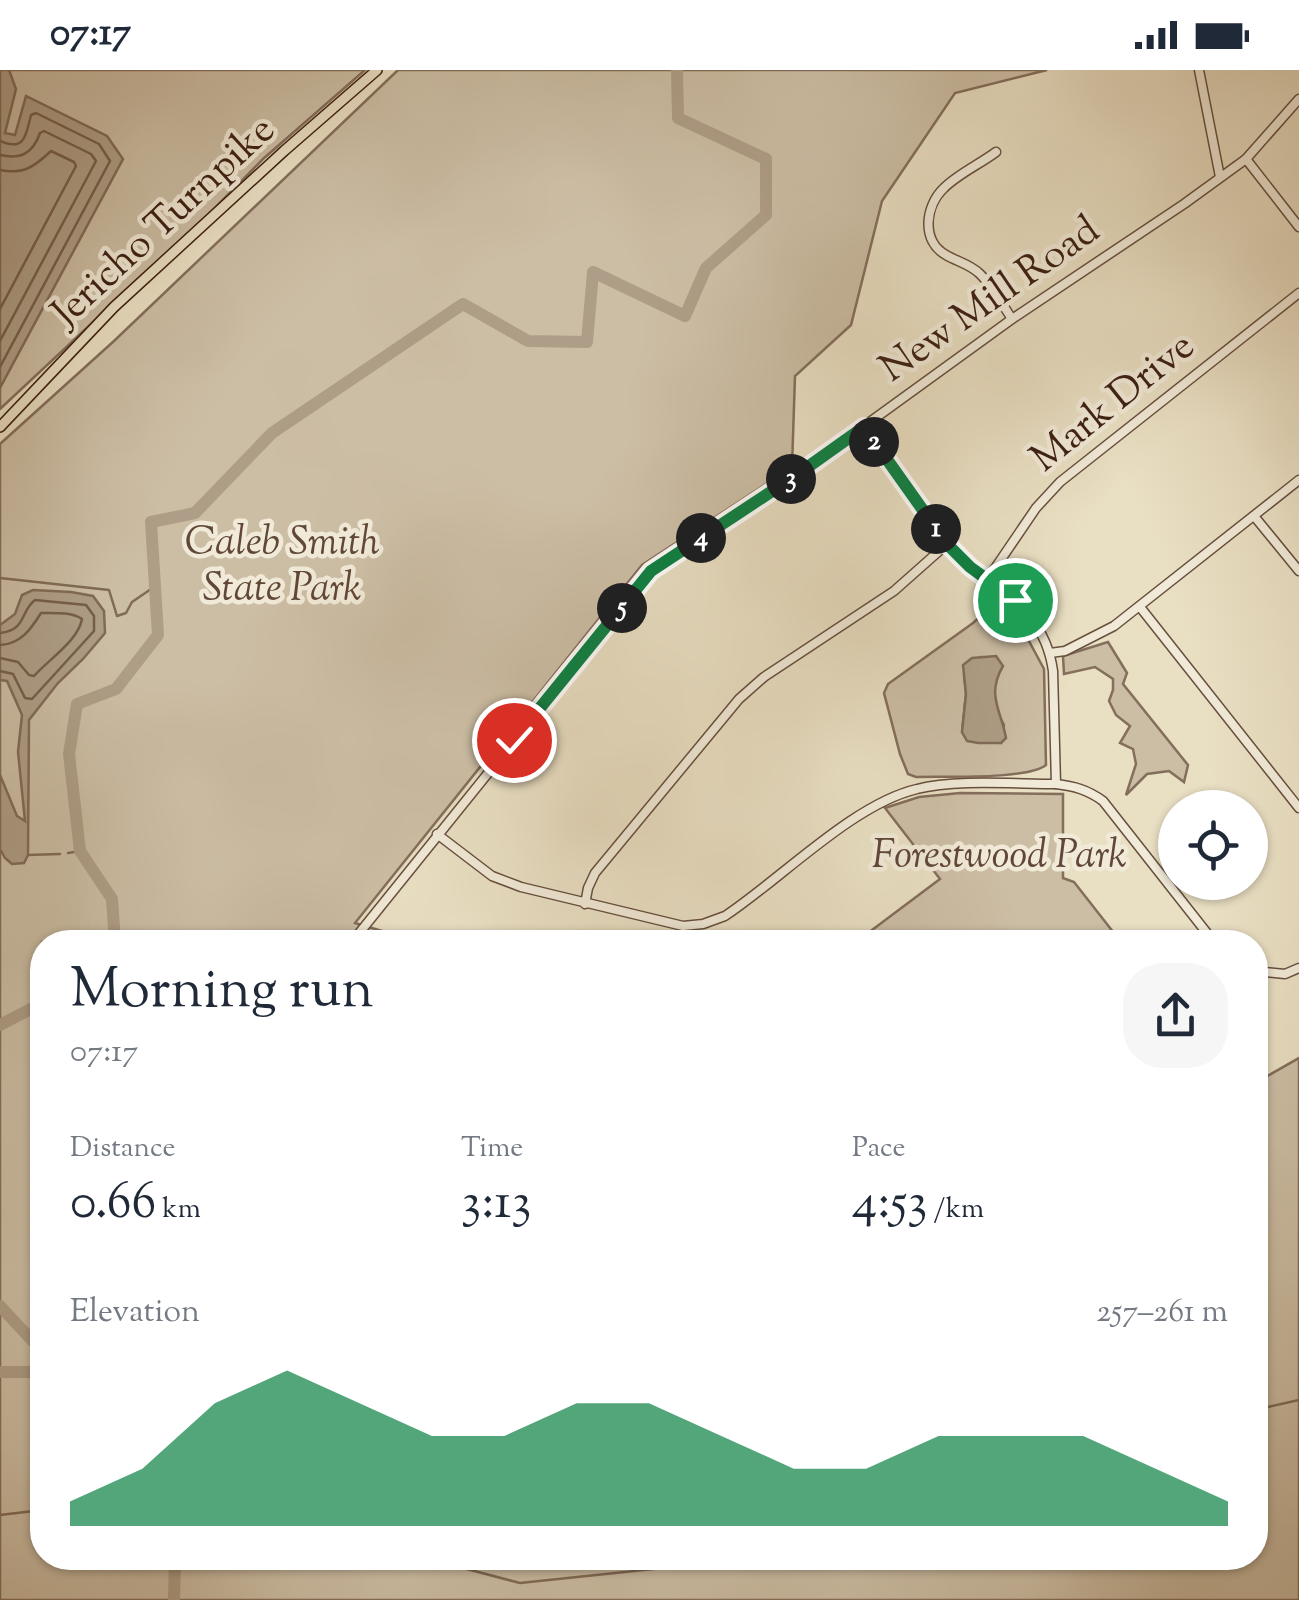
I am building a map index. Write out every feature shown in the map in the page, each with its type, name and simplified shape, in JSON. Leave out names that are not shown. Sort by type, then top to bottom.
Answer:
[{"type":"main road","name":"Jericho Turnpike","points":[[0,427],[114,307],[377,70]]},
{"type":"street","points":[[1199,70],[1220,176]]},
{"type":"street","name":"New Mill Road","points":[[362,930],[651,571],[798,474],[1012,319],[1246,159],[1299,99]]},
{"type":"street","points":[[996,152],[944,188],[931,206],[928,224],[932,241],[942,254],[978,272],[1012,319]]},
{"type":"street","points":[[1246,159],[1299,227]]},
{"type":"street","name":"Mark Drive","points":[[986,580],[1036,508],[1060,482],[1299,294]]},
{"type":"street","points":[[864,427],[947,544],[1025,610],[1050,653],[1056,784]]},
{"type":"street","points":[[1050,653],[1065,651],[1114,626],[1299,480]]},
{"type":"street","points":[[1254,516],[1299,572]]},
{"type":"street","points":[[585,904],[595,872],[739,699],[764,677],[894,591],[947,544]]},
{"type":"street","points":[[1140,607],[1299,808]]},
{"type":"street","points":[[438,834],[492,876],[520,888],[683,926],[725,916],[860,814],[898,794],[936,786],[1056,784],[1089,791],[1103,801],[1205,930]]},
{"type":"street","points":[[1268,973],[1286,974],[1299,968]]},
{"type":"green space","points":[[0,70],[365,70],[263,159],[0,409]]},
{"type":"green space","name":"Caleb Smith State Park","points":[[398,70],[1047,70],[955,93],[882,201],[851,325],[795,376],[792,467],[642,565],[355,923],[379,930],[30,930],[30,1570],[1268,1570],[1268,1076],[1299,1058],[1299,1600],[0,1600],[0,444],[114,341]]},
{"type":"green space","points":[[993,605],[1015,615],[1044,669],[1046,765],[1004,775],[908,774],[884,693],[888,684]],"holes":[[[981,657],[988,658],[999,673],[994,685],[996,710],[1004,725],[1001,743],[968,741],[962,732],[964,675]]]},
{"type":"green space","points":[[1108,642],[1127,673],[1123,684],[1188,765],[1184,782],[1169,771],[1147,774],[1126,795],[1136,764],[1133,749],[1120,743],[1130,726],[1116,715],[1109,701],[1113,679],[1095,667],[1064,674],[1063,656]]},
{"type":"green space","name":"Forestwood Park","points":[[960,793],[1063,794],[1063,878],[1074,882],[1112,930],[872,930],[940,879],[885,808],[919,797]]},
{"type":"water","points":[[0,70],[9,70],[16,89],[5,133],[15,135],[26,96],[107,136],[123,159],[0,388]]},
{"type":"water","points":[[33,590],[93,596],[104,611],[105,633],[29,720],[28,855],[24,863],[12,864],[0,849],[0,775],[17,816],[25,821],[18,752],[22,715],[7,681],[0,680],[0,625],[15,614],[22,595]]},
{"type":"water","points":[[996,656],[1003,666],[995,694],[1006,738],[1001,743],[967,741],[962,732],[966,694],[963,665],[972,658]]},
{"type":"waterway","points":[[114,930],[112,899],[80,851],[69,754],[77,704],[116,689],[158,635],[151,522],[195,513],[272,433],[463,304],[528,341],[587,342],[593,272],[685,316],[706,268],[766,215],[766,159],[678,118],[677,70]]},
{"type":"waterway","points":[[0,578],[109,590],[117,616],[126,613],[132,602],[154,587]]},
{"type":"waterway","points":[[68,853],[80,851]]},
{"type":"waterway","points":[[28,855],[60,854]]},
{"type":"waterway","points":[[0,1025],[30,1009]]},
{"type":"waterway","points":[[0,1306],[30,1338]]},
{"type":"waterway","points":[[0,1372],[30,1372]]},
{"type":"waterway","points":[[1268,1407],[1299,1400]]},
{"type":"waterway","points":[[0,1515],[30,1511]]},
{"type":"waterway","points":[[174,1600],[175,1570]]},
{"type":"waterway","points":[[471,1570],[520,1583],[644,1570]]},
{"type":"route","points":[[514,740],[651,571],[864,427],[947,544],[970,567],[1015,600]]}]
